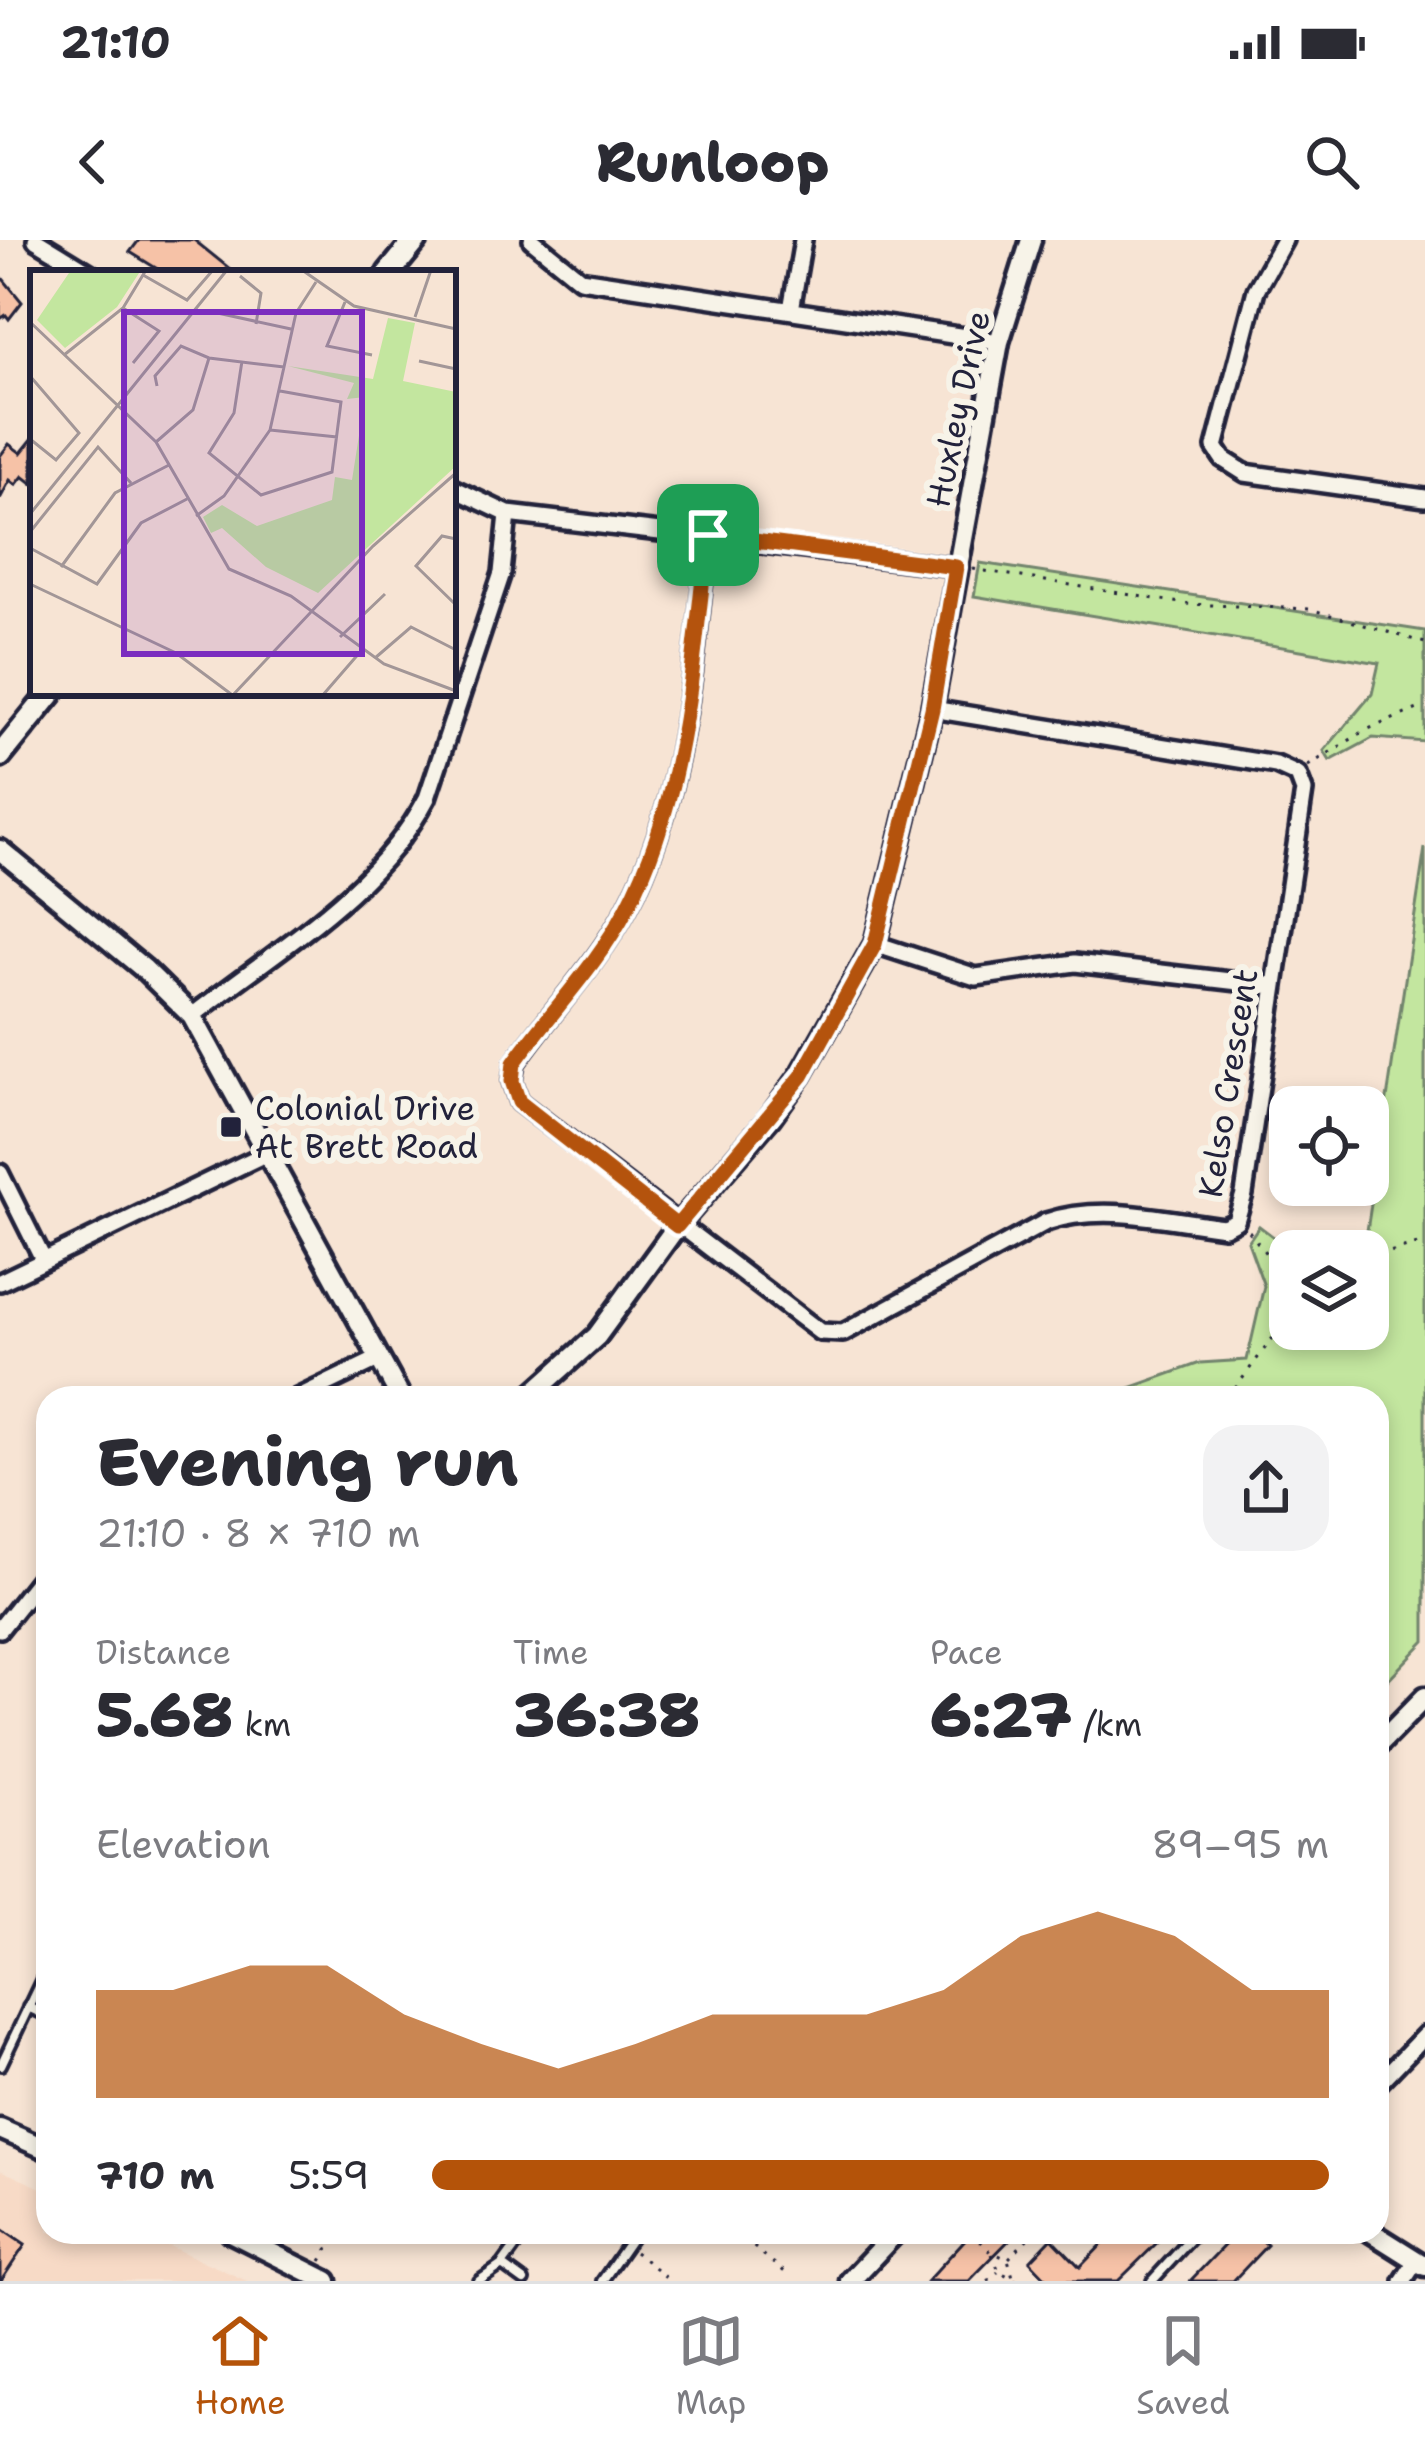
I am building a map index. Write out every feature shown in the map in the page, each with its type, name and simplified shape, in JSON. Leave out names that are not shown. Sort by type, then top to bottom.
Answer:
[{"type":"main road","points":[[391,270],[416,240]]},
{"type":"main road","points":[[0,756],[49,696]]},
{"type":"street","points":[[36,240],[85,270]]},
{"type":"street","points":[[532,240],[580,279],[999,342]]},
{"type":"street","points":[[790,310],[803,240]]},
{"type":"street","name":"Huxley Drive","points":[[542,1386],[597,1336],[677,1226],[802,1076],[875,944],[932,709],[999,342],[1030,240]]},
{"type":"street","points":[[1284,240],[1256,290],[1215,447],[1223,459],[1245,472],[1425,498]]},
{"type":"street","points":[[456,489],[508,514],[956,567]]},
{"type":"street","points":[[192,1016],[386,863],[412,828],[427,798],[502,573],[508,514]]},
{"type":"street","name":"Kelso Crescent","points":[[708,535],[682,746],[658,842],[626,910],[585,976],[514,1063],[512,1081],[519,1102],[820,1333],[843,1333],[1046,1222],[1076,1212],[1224,1227],[1236,1221],[1304,791],[1298,775]]},
{"type":"street","points":[[932,709],[1276,765],[1298,775]]},
{"type":"street","points":[[0,850],[110,940],[192,1016],[395,1386]]},
{"type":"street","points":[[875,944],[976,976],[1075,963],[1273,986]]},
{"type":"street","points":[[0,1282],[269,1152]]},
{"type":"street","points":[[0,1173],[43,1258]]},
{"type":"street","points":[[323,1386],[380,1358]]},
{"type":"street","points":[[0,1629],[36,1583]]},
{"type":"street","points":[[1389,1734],[1425,1697]]},
{"type":"street","points":[[1389,2072],[1425,2035]]},
{"type":"street","points":[[0,2129],[36,2145]]},
{"type":"street","points":[[254,2244],[321,2277]]},
{"type":"street","points":[[850,2281],[885,2244]]},
{"type":"street","points":[[1389,2244],[1420,2264],[1403,2281]]},
{"type":"lane","points":[[1,2065],[36,1991]]},
{"type":"lane","points":[[28,2007],[36,2011]]},
{"type":"lane","points":[[479,2281],[502,2265],[517,2244]]},
{"type":"lane","points":[[1152,2281],[1186,2244]]},
{"type":"lane","points":[[602,2281],[627,2246]]},
{"type":"lane","points":[[502,2265],[524,2281]]},
{"type":"path","points":[[956,567],[1186,604],[1310,609],[1425,643]]},
{"type":"path","points":[[1298,775],[1318,756],[1425,706]]},
{"type":"path","points":[[1236,1221],[1253,1234],[1269,1257]]},
{"type":"path","points":[[1389,1252],[1425,1241]]},
{"type":"path","points":[[1237,1386],[1269,1342]]},
{"type":"path","points":[[321,2277],[335,2244]]},
{"type":"path","points":[[750,2244],[786,2273]]},
{"type":"path","points":[[984,2244],[999,2271],[1015,2279]]},
{"type":"path","points":[[1008,2259],[1022,2244]]},
{"type":"path","points":[[627,2246],[671,2281]]},
{"type":"path","points":[[991,2252],[1008,2259],[1015,2279]]},
{"type":"path","points":[[988,2281],[999,2271]]},
{"type":"shaded area","points":[[0,2170],[36,2186],[36,2244],[165,2244],[247,2281],[0,2281]]},
{"type":"green space","points":[[980,563],[1425,631],[1425,742],[1373,738],[1330,761],[1324,751],[1372,694],[1379,663],[974,596]]},
{"type":"green space","points":[[1425,848],[1425,1641],[1389,1678],[1389,1386],[1136,1386],[1200,1363],[1247,1360],[1264,1286],[1248,1242],[1259,1226],[1269,1234],[1269,1350],[1389,1350],[1389,1230],[1367,1230],[1371,1206],[1389,1206],[1389,1086]]},
{"type":"building","points":[[139,240],[194,240],[231,270],[159,270],[130,252]]},
{"type":"building","points":[[0,275],[22,302],[9,319],[6,315],[0,319]]},
{"type":"building","points":[[30,442],[30,482],[23,476],[16,485],[10,480],[0,499],[0,456],[9,444],[21,453]]},
{"type":"building","points":[[0,2228],[25,2245],[1,2281],[0,2281]]},
{"type":"building","points":[[961,2244],[1005,2244],[969,2281],[927,2281]]},
{"type":"building","points":[[1046,2244],[1058,2244],[1080,2267],[1102,2244],[1156,2244],[1118,2281],[1049,2281],[1030,2261]]},
{"type":"building","points":[[1225,2244],[1267,2245],[1233,2281],[1190,2281]]},
{"type":"place","name":"Colonial Drive At Brett Road","points":[[231,1127]]},
{"type":"route","points":[[708,535],[956,567],[932,709],[875,944],[802,1076],[677,1226],[519,1102],[512,1081],[514,1063],[585,976],[626,910],[658,842],[682,746],[708,535]]}]
